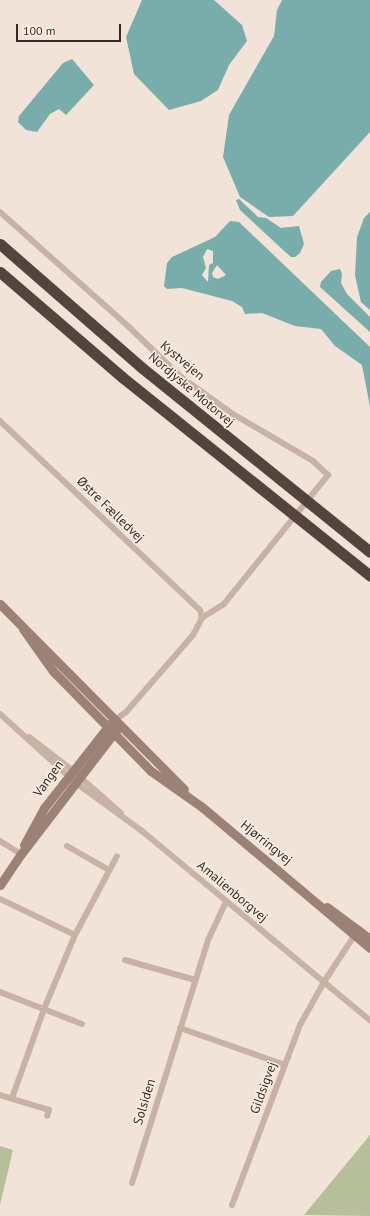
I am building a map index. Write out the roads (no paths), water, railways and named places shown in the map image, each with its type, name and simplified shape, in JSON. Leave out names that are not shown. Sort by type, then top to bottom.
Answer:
[{"type":"highway","name":"Nordjyske Motorvej","points":[[0,244],[141,367],[370,552]]},
{"type":"highway","points":[[0,272],[122,377],[370,576]]},
{"type":"main road","name":"Hjørringvej","points":[[0,604],[23,629],[202,808]]},
{"type":"main road","name":"Hjørringvej","points":[[23,629],[53,671],[151,771],[202,808],[357,932],[370,939]]},
{"type":"main road","points":[[107,726],[117,722]]},
{"type":"main road","points":[[115,734],[117,722]]},
{"type":"main road","name":"Vangen","points":[[20,854],[44,808],[70,772],[107,726]]},
{"type":"main road","name":"Vangen","points":[[0,885],[20,854],[115,734]]},
{"type":"main road","name":"Hjørringvej","points":[[357,932],[370,948]]},
{"type":"street","name":"Kystvejen","points":[[0,212],[130,328],[181,376],[233,414],[313,461],[328,475],[224,604],[202,618]]},
{"type":"street","name":"Østre Fælledvej","points":[[0,421],[195,605],[202,618]]},
{"type":"street","points":[[117,722],[193,635],[202,618]]},
{"type":"street","name":"Amalienborgvej","points":[[2,716],[370,1020]]},
{"type":"street","points":[[0,841],[20,854]]},
{"type":"street","points":[[67,846],[109,870]]},
{"type":"street","points":[[12,1098],[44,1009],[75,935],[117,856]]},
{"type":"street","points":[[0,899],[75,935]]},
{"type":"street","name":"Solsiden","points":[[132,1183],[214,922],[226,902]]},
{"type":"street","points":[[324,982],[357,932]]},
{"type":"street","points":[[125,960],[195,980]]},
{"type":"street","name":"Gildsigvej","points":[[232,1205],[300,1026],[324,982]]},
{"type":"street","points":[[0,992],[82,1024]]},
{"type":"street","points":[[180,1028],[284,1065]]},
{"type":"street","points":[[0,1095],[49,1110],[47,1116]]},
{"type":"water","points":[[142,0],[214,0],[242,25],[247,41],[229,65],[218,90],[201,101],[169,110],[134,74],[126,37]]},
{"type":"water","points":[[282,0],[370,0],[370,132],[293,216],[269,217],[240,197],[223,157],[229,115],[274,36],[277,10]]},
{"type":"water","points":[[72,59],[94,85],[66,115],[59,109],[50,114],[37,132],[26,130],[18,122],[19,116],[63,63]]},
{"type":"water","points":[[239,199],[258,217],[266,218],[281,228],[299,226],[304,244],[300,253],[295,257],[291,257],[240,210],[236,200]]},
{"type":"water","points":[[370,212],[370,310],[361,302],[355,275],[357,237],[364,218]]},
{"type":"water","points":[[230,221],[239,222],[370,347],[370,407],[362,365],[335,346],[321,329],[295,326],[262,313],[245,314],[242,307],[232,301],[182,288],[167,289],[164,286],[167,263],[172,257],[215,237]],"holes":[[[207,249],[213,251],[213,263],[209,265],[208,282],[202,275],[206,268],[203,257]],[[217,265],[226,275],[218,279],[213,277],[212,273]]]},
{"type":"water","points":[[340,269],[342,274],[341,283],[347,294],[370,317],[370,332],[320,287],[321,282],[331,271]]}]
